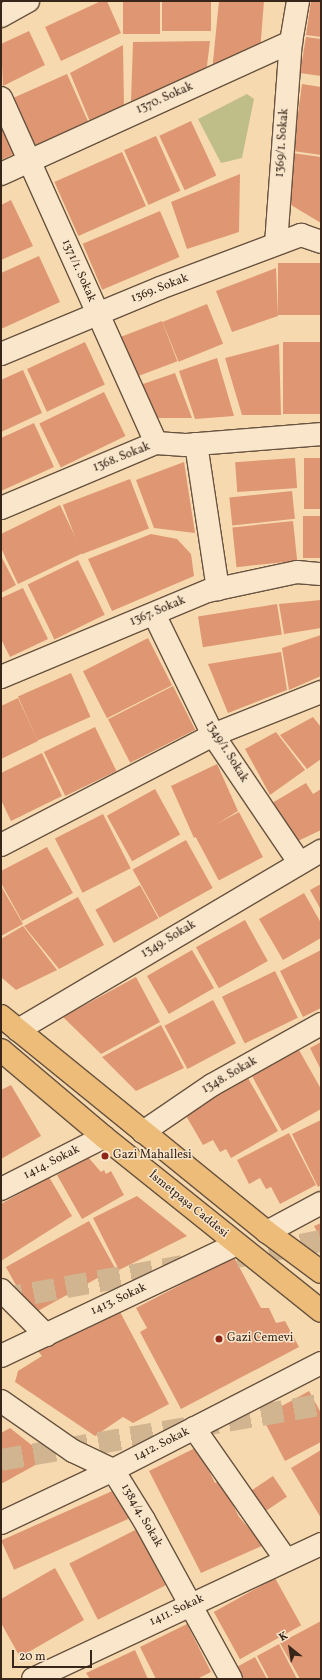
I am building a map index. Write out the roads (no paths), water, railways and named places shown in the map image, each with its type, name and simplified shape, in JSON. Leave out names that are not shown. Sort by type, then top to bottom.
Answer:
[{"type":"main road","points":[[1,1016],[267,1232],[321,1272]]},
{"type":"main road","name":"İsmetpaşa Caddesi","points":[[1,1050],[104,1137],[321,1311]]},
{"type":"main road","points":[[237,1244],[267,1232]]},
{"type":"street","points":[[1,16],[28,1]]},
{"type":"street","points":[[291,42],[298,1]]},
{"type":"street","name":"1370. Sokak","points":[[1,174],[291,42]]},
{"type":"street","name":"1369/1. Sokak","points":[[276,244],[291,42]]},
{"type":"street","name":"1371/1. Sokak","points":[[1,98],[156,444]]},
{"type":"street","name":"1369. Sokak","points":[[1,354],[97,314],[301,235],[321,242]]},
{"type":"street","name":"1368. Sokak","points":[[1,508],[156,444],[196,444],[321,434]]},
{"type":"street","points":[[196,444],[218,589]]},
{"type":"street","name":"1367. Sokak","points":[[1,677],[218,589],[297,572],[321,574]]},
{"type":"street","name":"1349/1. Sokak","points":[[154,614],[213,735],[299,862]]},
{"type":"street","points":[[1,844],[213,735],[321,692]]},
{"type":"street","name":"1349. Sokak","points":[[18,1030],[299,862],[321,851]]},
{"type":"street","name":"1348. Sokak","points":[[143,1132],[212,1085],[321,1024]]},
{"type":"street","name":"1414. Sokak","points":[[1,1189],[104,1137]]},
{"type":"street","points":[[267,1232],[321,1203]]},
{"type":"street","name":"1413. Sokak","points":[[1,1356],[237,1244]]},
{"type":"street","points":[[1,1290],[46,1335]]},
{"type":"street","name":"1412. Sokak","points":[[1,1523],[113,1470],[321,1363]]},
{"type":"street","points":[[1,1401],[74,1451],[113,1470]]},
{"type":"street","points":[[194,1428],[286,1560]]},
{"type":"street","name":"1384/4. Sokak","points":[[113,1470],[144,1520],[231,1679]]},
{"type":"street","name":"1411. Sokak","points":[[33,1679],[190,1604],[321,1544]]},
{"type":"tunnel","points":[[236,1257],[321,1241]]},
{"type":"tunnel","points":[[1,1299],[182,1266]]},
{"type":"tunnel","points":[[1,1460],[321,1405]]},
{"type":"place","name":"Gazi Mahallesi","points":[[105,1156]]},
{"type":"place","name":"Gazi Cemevi","points":[[219,1339]]}]
